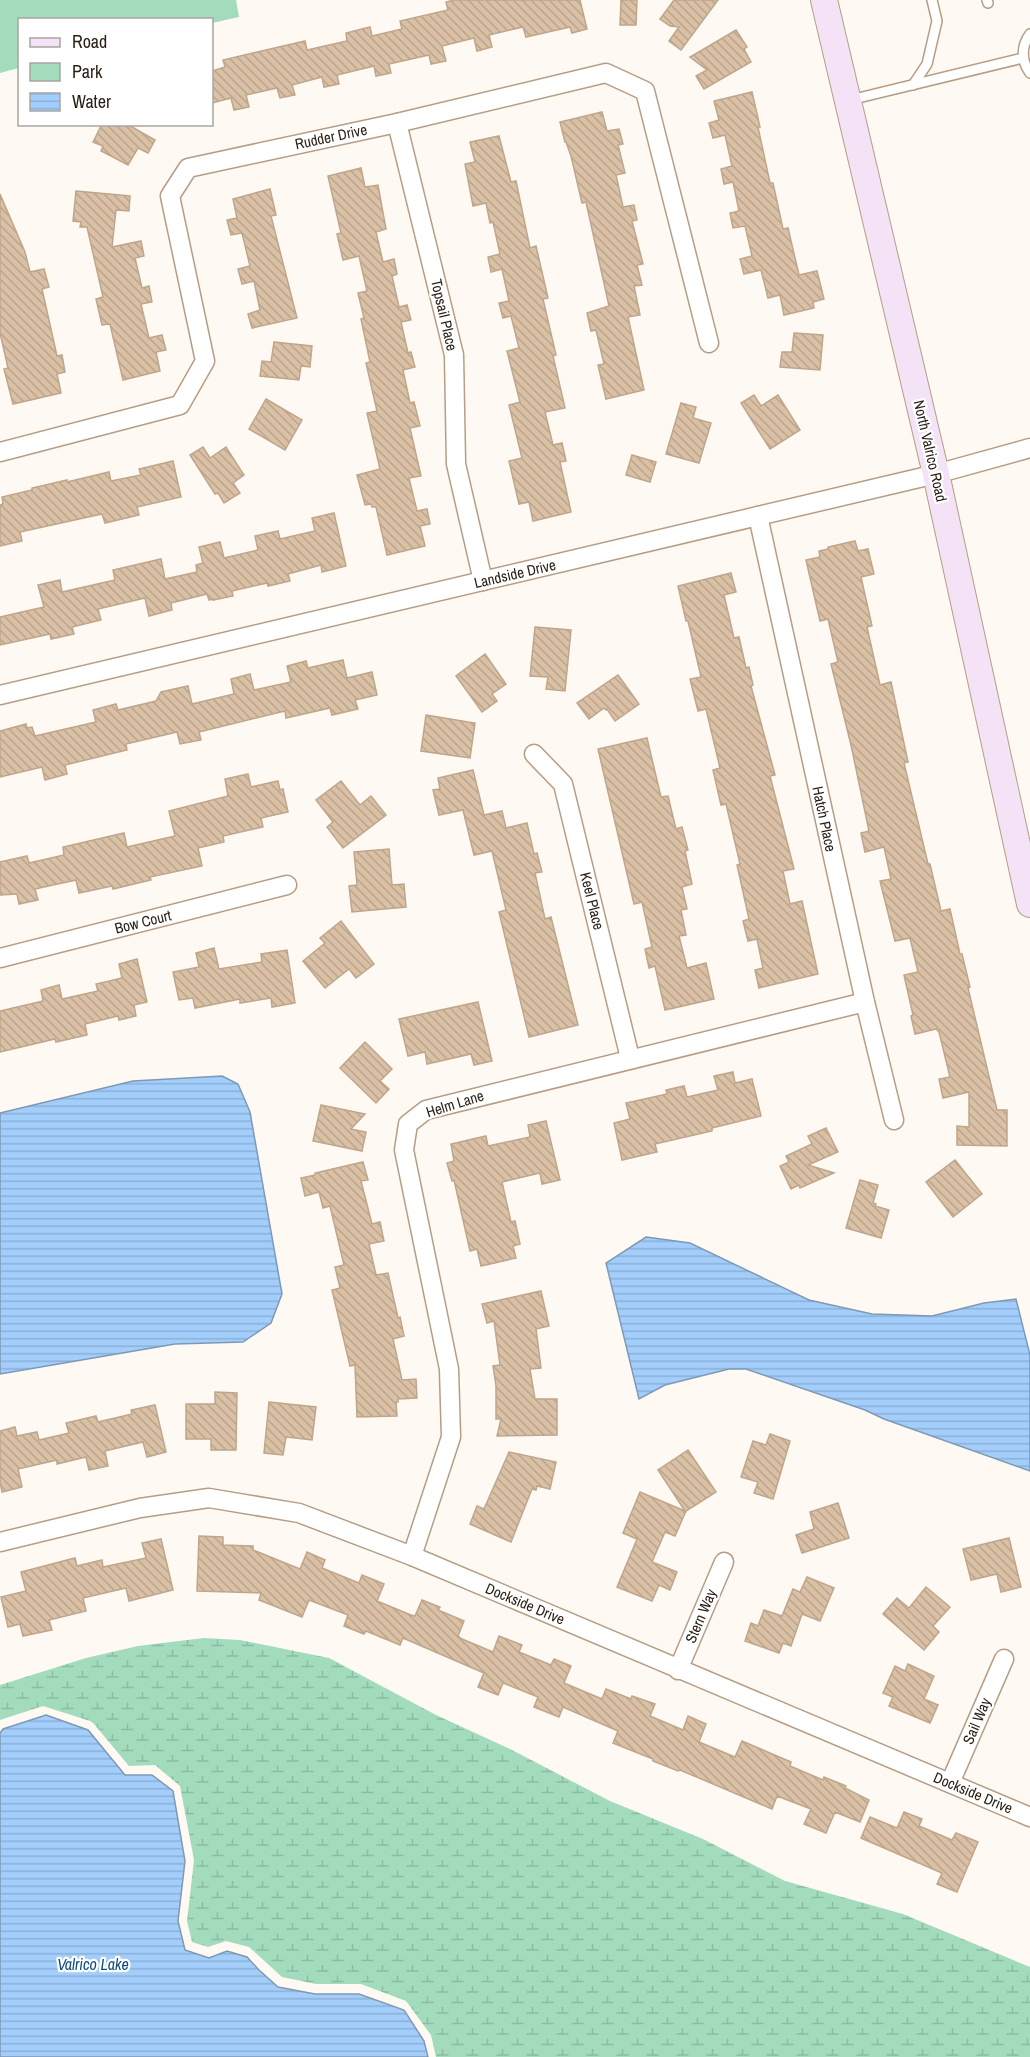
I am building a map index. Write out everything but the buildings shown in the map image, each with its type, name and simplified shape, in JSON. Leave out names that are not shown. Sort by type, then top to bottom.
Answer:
[{"type":"street","name":"North Valrico Road","points":[[824,0],[1024,853],[1030,904]]},
{"type":"street","name":"Rudder Drive","points":[[0,452],[180,405],[205,361],[170,196],[188,168],[397,123],[606,73],[645,91],[709,344]]},
{"type":"street","name":"Topsail Place","points":[[397,123],[454,355],[456,464],[483,581]]},
{"type":"street","name":"Landside Drive","points":[[0,695],[936,474],[1030,448]]},
{"type":"street","name":"Hatch Place","points":[[758,516],[865,1002],[894,1120]]},
{"type":"street","name":"Keel Place","points":[[534,754],[563,784],[630,1058]]},
{"type":"street","name":"Bow Court","points":[[0,958],[287,885]]},
{"type":"street","name":"Helm Lane","points":[[412,1556],[451,1437],[449,1369],[404,1150],[408,1124],[426,1110],[865,1002]]},
{"type":"street","name":"Dockside Drive","points":[[0,1542],[140,1508],[209,1498],[299,1513],[412,1556],[1030,1817]]},
{"type":"street","name":"Stern Way","points":[[678,1670],[724,1562]]},
{"type":"street","name":"Sail Way","points":[[950,1783],[1004,1659]]},
{"type":"lane","points":[[913,85],[927,64],[936,21],[932,0]]},
{"type":"lane","points":[[1030,34],[1023,47],[1023,58],[1030,73]]},
{"type":"lane","points":[[848,101],[1023,58]]},
{"type":"green space","points":[[0,0],[236,0],[239,17],[213,23],[213,18],[18,18],[18,68],[0,73]]},
{"type":"green space","points":[[204,1638],[240,1640],[329,1658],[436,1715],[512,1750],[610,1801],[703,1839],[785,1881],[903,1914],[1030,1967],[1030,2057],[436,2057],[431,2035],[406,2001],[361,1984],[316,1984],[282,1977],[249,1947],[226,1941],[208,1947],[192,1942],[187,1921],[194,1860],[180,1786],[155,1765],[129,1766],[90,1721],[43,1706],[0,1720],[0,1685],[86,1658],[138,1646]]},
{"type":"water","points":[[222,1076],[238,1084],[250,1112],[282,1294],[271,1323],[243,1342],[175,1344],[0,1374],[0,1113],[133,1081]]},
{"type":"water","points":[[646,1237],[690,1243],[809,1300],[872,1314],[932,1316],[984,1303],[1016,1299],[1030,1355],[1030,1471],[746,1369],[729,1369],[665,1385],[639,1399],[606,1263]]},
{"type":"water","name":"Valrico Lake","points":[[46,1715],[88,1730],[125,1775],[152,1775],[173,1791],[185,1861],[178,1921],[185,1950],[209,1958],[227,1951],[247,1957],[278,1987],[315,1994],[359,1994],[404,2010],[424,2041],[428,2057],[0,2057],[0,1733],[3,1729]]}]
